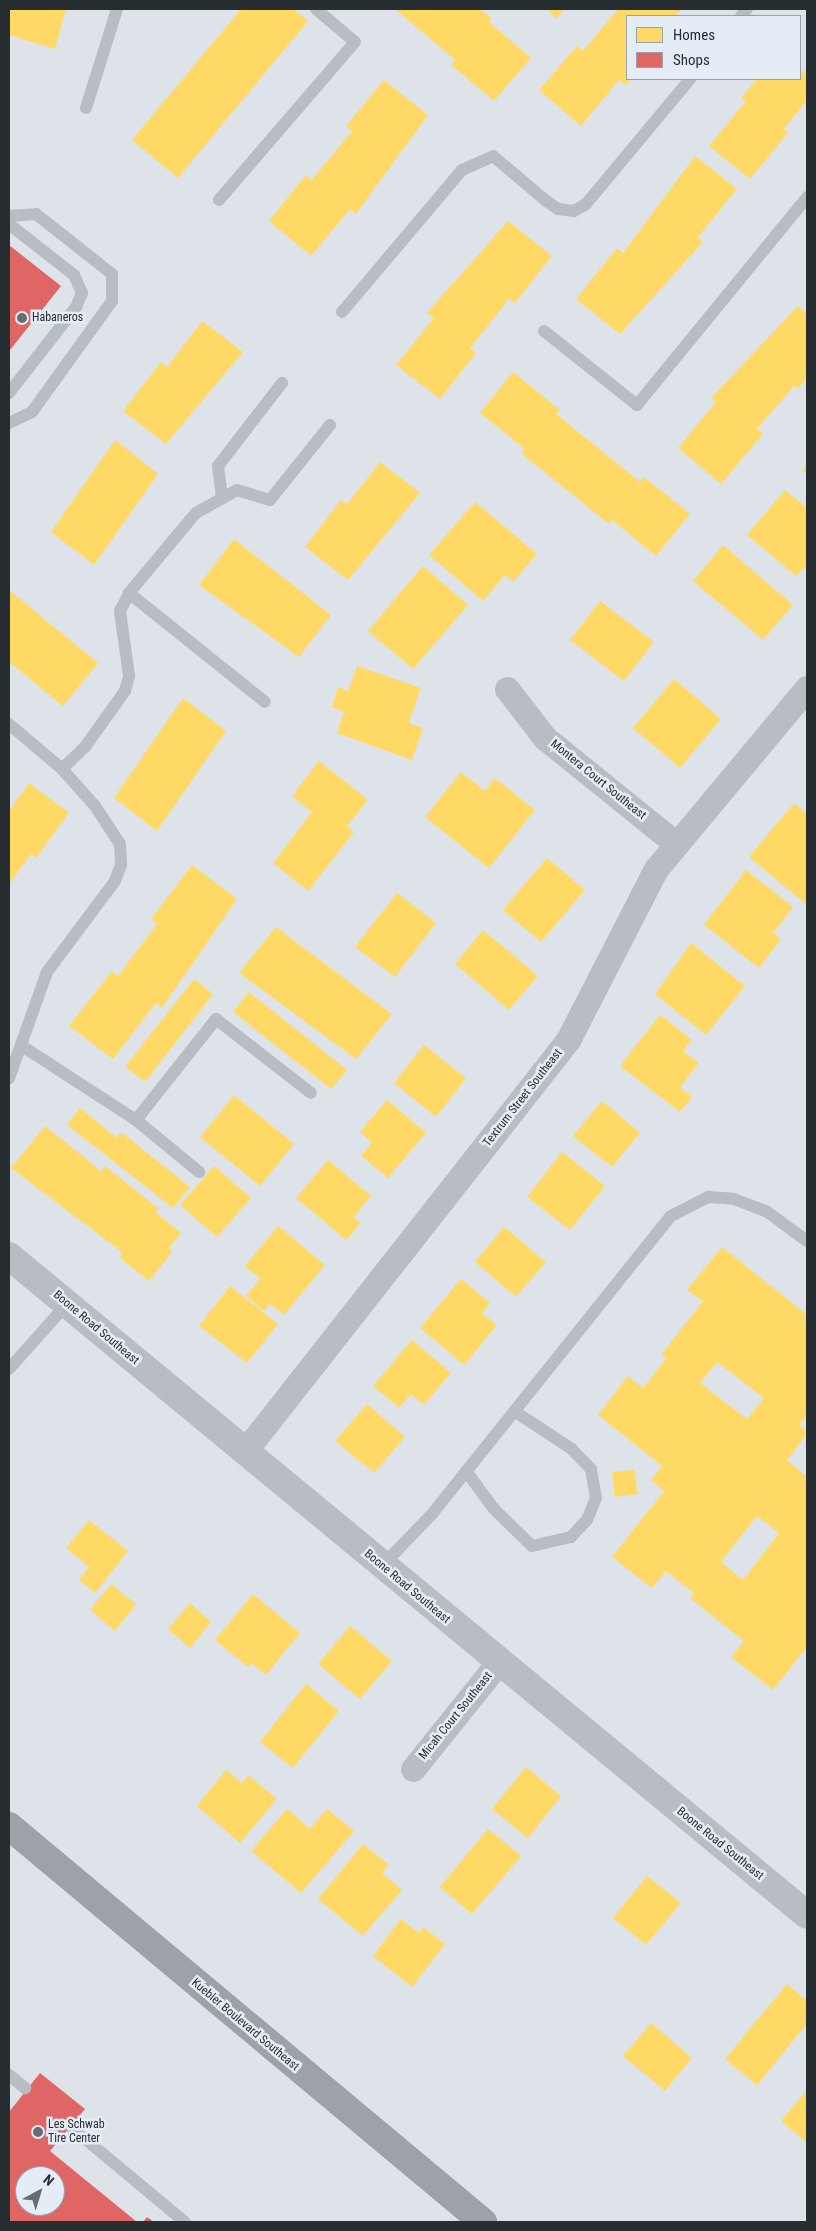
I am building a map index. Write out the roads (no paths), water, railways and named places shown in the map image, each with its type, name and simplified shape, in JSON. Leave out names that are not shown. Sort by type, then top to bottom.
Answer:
[{"type":"main road","name":"Kuebler Boulevard Southeast","points":[[9,1826],[483,2222]]},
{"type":"street","name":"Textrum Street Southeast","points":[[245,1451],[568,1040],[590,1005],[632,909],[675,843],[807,688]]},
{"type":"street","name":"Montera Court Southeast","points":[[507,689],[546,738],[675,843]]},
{"type":"street","name":"Boone Road Southeast","points":[[9,1256],[498,1663],[807,1915]]},
{"type":"street","name":"Micah Court Southeast","points":[[413,1769],[498,1663]]},
{"type":"lane","points":[[86,108],[117,9]]},
{"type":"lane","points":[[219,200],[355,42],[316,9]]},
{"type":"lane","points":[[342,312],[462,170],[493,156],[558,209],[574,211],[586,204],[689,80]]},
{"type":"lane","points":[[544,331],[637,405],[807,196]]},
{"type":"lane","points":[[9,216],[36,214],[112,274],[112,301],[32,412],[9,423]]},
{"type":"lane","points":[[9,224],[74,275],[82,293],[76,307],[9,393]]},
{"type":"lane","points":[[222,498],[218,466],[282,383]]},
{"type":"lane","points":[[62,769],[85,747],[125,691],[129,676],[120,611],[129,593],[185,523],[222,498],[237,490],[270,500],[330,425]]},
{"type":"lane","points":[[129,593],[265,702]]},
{"type":"lane","points":[[9,724],[62,769],[111,826],[120,844],[121,865],[115,881],[46,972],[36,993],[22,1046],[9,1078]]},
{"type":"lane","points":[[136,1120],[216,1019],[311,1093]]},
{"type":"lane","points":[[22,1046],[136,1120],[198,1172]]},
{"type":"lane","points":[[382,1566],[466,1471],[637,1255],[671,1216],[691,1202],[734,1199],[766,1211],[807,1241]]},
{"type":"lane","points":[[9,1369],[67,1304]]},
{"type":"lane","points":[[466,1471],[494,1509],[532,1546],[571,1537],[587,1520],[596,1498],[591,1469],[572,1448],[514,1411]]},
{"type":"lane","points":[[9,2075],[26,2088]]},
{"type":"lane","points":[[72,2128],[185,2222]]},
{"type":"place","name":"Habaneros","points":[[22,318]]},
{"type":"place","name":"Les Schwab Tire Center","points":[[38,2132]]}]
